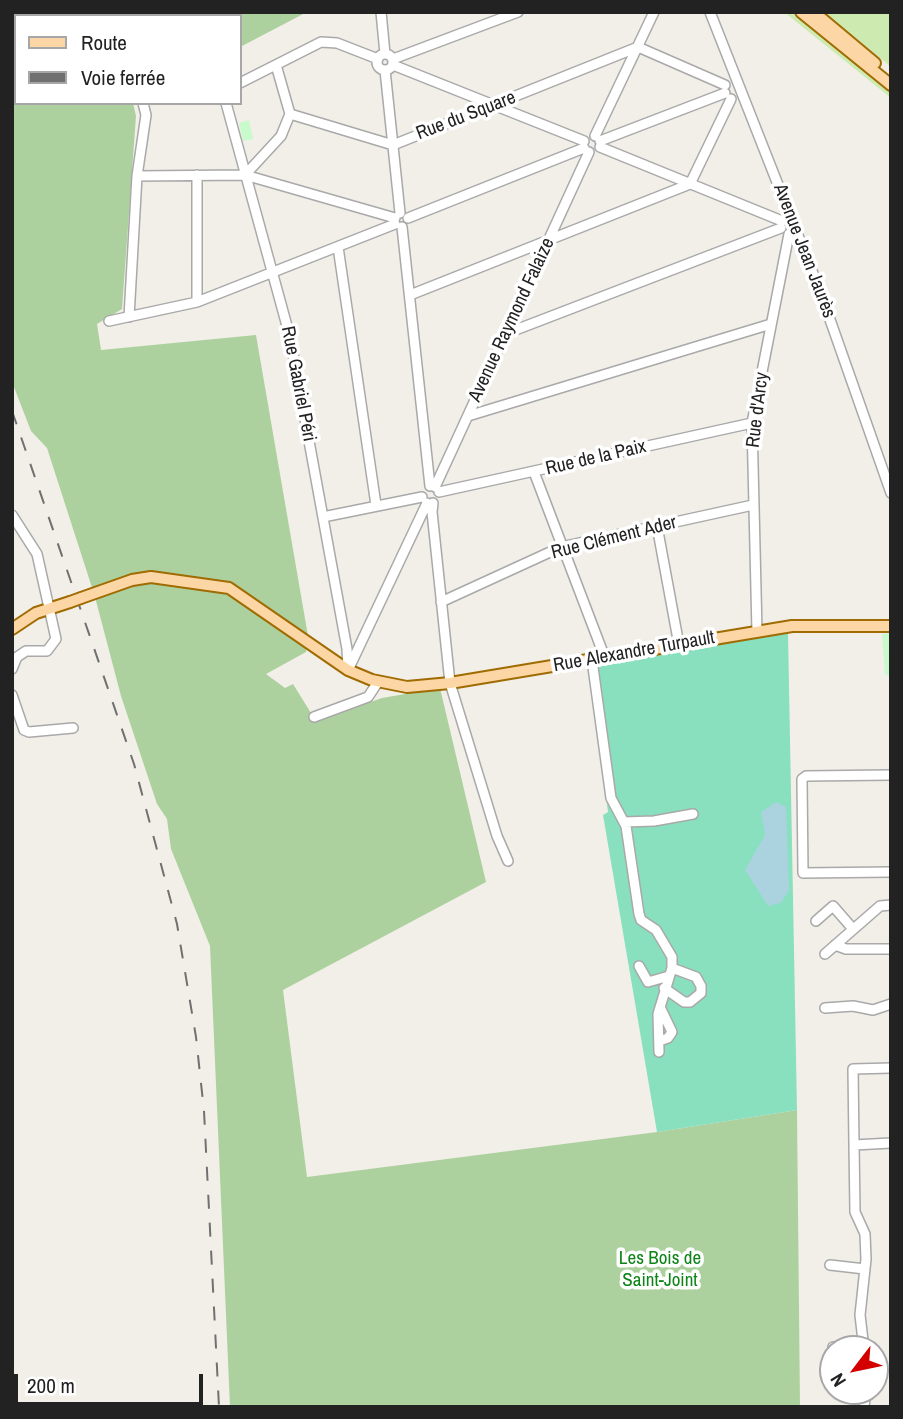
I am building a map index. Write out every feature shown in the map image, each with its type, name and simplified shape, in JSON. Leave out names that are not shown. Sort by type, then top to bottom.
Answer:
[{"type":"main road","points":[[800,12],[891,85]]},
{"type":"main road","points":[[814,12],[891,76]]},
{"type":"main road","name":"Rue Alexandre Turpault","points":[[12,629],[28,617],[131,580],[151,577],[229,588],[348,670],[378,682],[407,687],[450,683],[792,626],[891,626]]},
{"type":"street","points":[[323,517],[376,505],[439,498],[435,488],[400,220],[381,12]]},
{"type":"street","points":[[387,61],[519,12]]},
{"type":"street","points":[[242,82],[329,41],[387,61],[493,105],[594,153],[654,12]]},
{"type":"street","name":"Avenue Jean Jaurès","points":[[710,12],[790,214],[788,229],[891,493]]},
{"type":"street","points":[[638,47],[727,92],[743,96]]},
{"type":"street","name":"Rue du Square","points":[[290,114],[393,145],[638,47]]},
{"type":"street","points":[[245,176],[281,136],[290,114],[276,65]]},
{"type":"street","points":[[410,295],[690,184],[727,92],[736,78]]},
{"type":"street","points":[[598,141],[727,92]]},
{"type":"street","points":[[130,317],[137,176],[146,115],[144,105]]},
{"type":"street","name":"Rue Gabriel Péri","points":[[227,105],[290,337],[347,649],[348,670]]},
{"type":"street","points":[[586,147],[587,137],[598,141],[788,229]]},
{"type":"street","points":[[109,321],[197,302],[586,147]]},
{"type":"street","name":"Avenue Raymond Falaize","points":[[435,488],[548,241],[586,147]]},
{"type":"street","points":[[197,175],[197,302]]},
{"type":"street","points":[[137,176],[245,176],[400,220]]},
{"type":"street","points":[[788,229],[790,214]]},
{"type":"street","points":[[505,334],[788,229]]},
{"type":"street","name":"Rue d'Arcy","points":[[757,632],[752,423],[788,229]]},
{"type":"street","points":[[338,247],[376,505]]},
{"type":"street","points":[[468,416],[771,324]]},
{"type":"street","name":"Rue de la Paix","points":[[435,488],[534,472],[752,423]]},
{"type":"street","points":[[534,472],[605,658]]},
{"type":"street","points":[[435,488],[424,489],[432,512],[450,683],[497,836],[508,861]]},
{"type":"street","points":[[348,670],[428,501]]},
{"type":"street","name":"Rue Clément Ader","points":[[441,602],[561,547],[753,505]]},
{"type":"street","points":[[12,515],[37,554],[55,626],[54,646],[47,651],[26,651],[17,657],[12,668]]},
{"type":"street","points":[[657,526],[679,645]]},
{"type":"street","points":[[592,660],[611,798],[624,822],[639,914],[641,920],[656,930],[672,957],[671,972],[660,1007],[659,1052]]},
{"type":"street","points":[[314,717],[368,697],[378,682]]},
{"type":"street","points":[[12,695],[24,730],[29,732],[73,728]]},
{"type":"street","points":[[891,775],[806,776],[803,779],[803,873],[891,872]]},
{"type":"street","points":[[624,822],[654,821],[693,814]]},
{"type":"street","points":[[816,920],[834,905],[853,929]]},
{"type":"street","points":[[825,954],[880,906],[891,905]]},
{"type":"street","points":[[835,945],[846,949],[891,949]]},
{"type":"street","points":[[639,966],[648,982],[671,972],[695,977],[701,986],[701,993],[690,1002],[684,1002],[664,988]]},
{"type":"street","points":[[825,1008],[853,1006],[873,1010],[891,1004]]},
{"type":"street","points":[[659,1041],[668,1038],[672,1032],[660,1007]]},
{"type":"street","points":[[861,1335],[859,1315],[865,1269],[865,1234],[855,1212],[853,1069],[891,1068]]},
{"type":"street","points":[[854,1145],[891,1143]]},
{"type":"street","points":[[830,1265],[865,1269]]},
{"type":"green space","name":"Les Bois de Saint-Joint","points":[[12,12],[112,12],[14,14],[14,105],[133,105],[136,116],[122,309],[97,324],[101,350],[256,335],[308,636],[306,652],[266,674],[285,688],[293,684],[316,721],[382,698],[440,688],[486,882],[283,990],[307,1177],[657,1132],[797,1110],[800,1407],[230,1407],[210,946],[171,849],[167,819],[157,804],[121,696],[95,597],[47,448],[31,431],[12,382]]},
{"type":"green space","points":[[307,12],[242,46],[242,14],[232,14]]},
{"type":"green space","points":[[784,12],[790,12],[891,92],[891,98]]},
{"type":"green space","points":[[824,12],[891,12],[891,67]]},
{"type":"green space","points":[[249,120],[253,139],[243,141],[239,123]]},
{"type":"green space","points":[[788,633],[797,1110],[657,1132],[603,815],[608,812],[606,796],[613,795],[596,665]]},
{"type":"green space","points":[[891,633],[891,675],[885,675],[882,634]]},
{"type":"water","points":[[776,802],[786,807],[789,890],[781,903],[768,906],[745,870],[765,835],[761,812]]},
{"type":"railway","points":[[12,411],[134,764],[177,924],[196,1037],[204,1111],[219,1407]]}]
